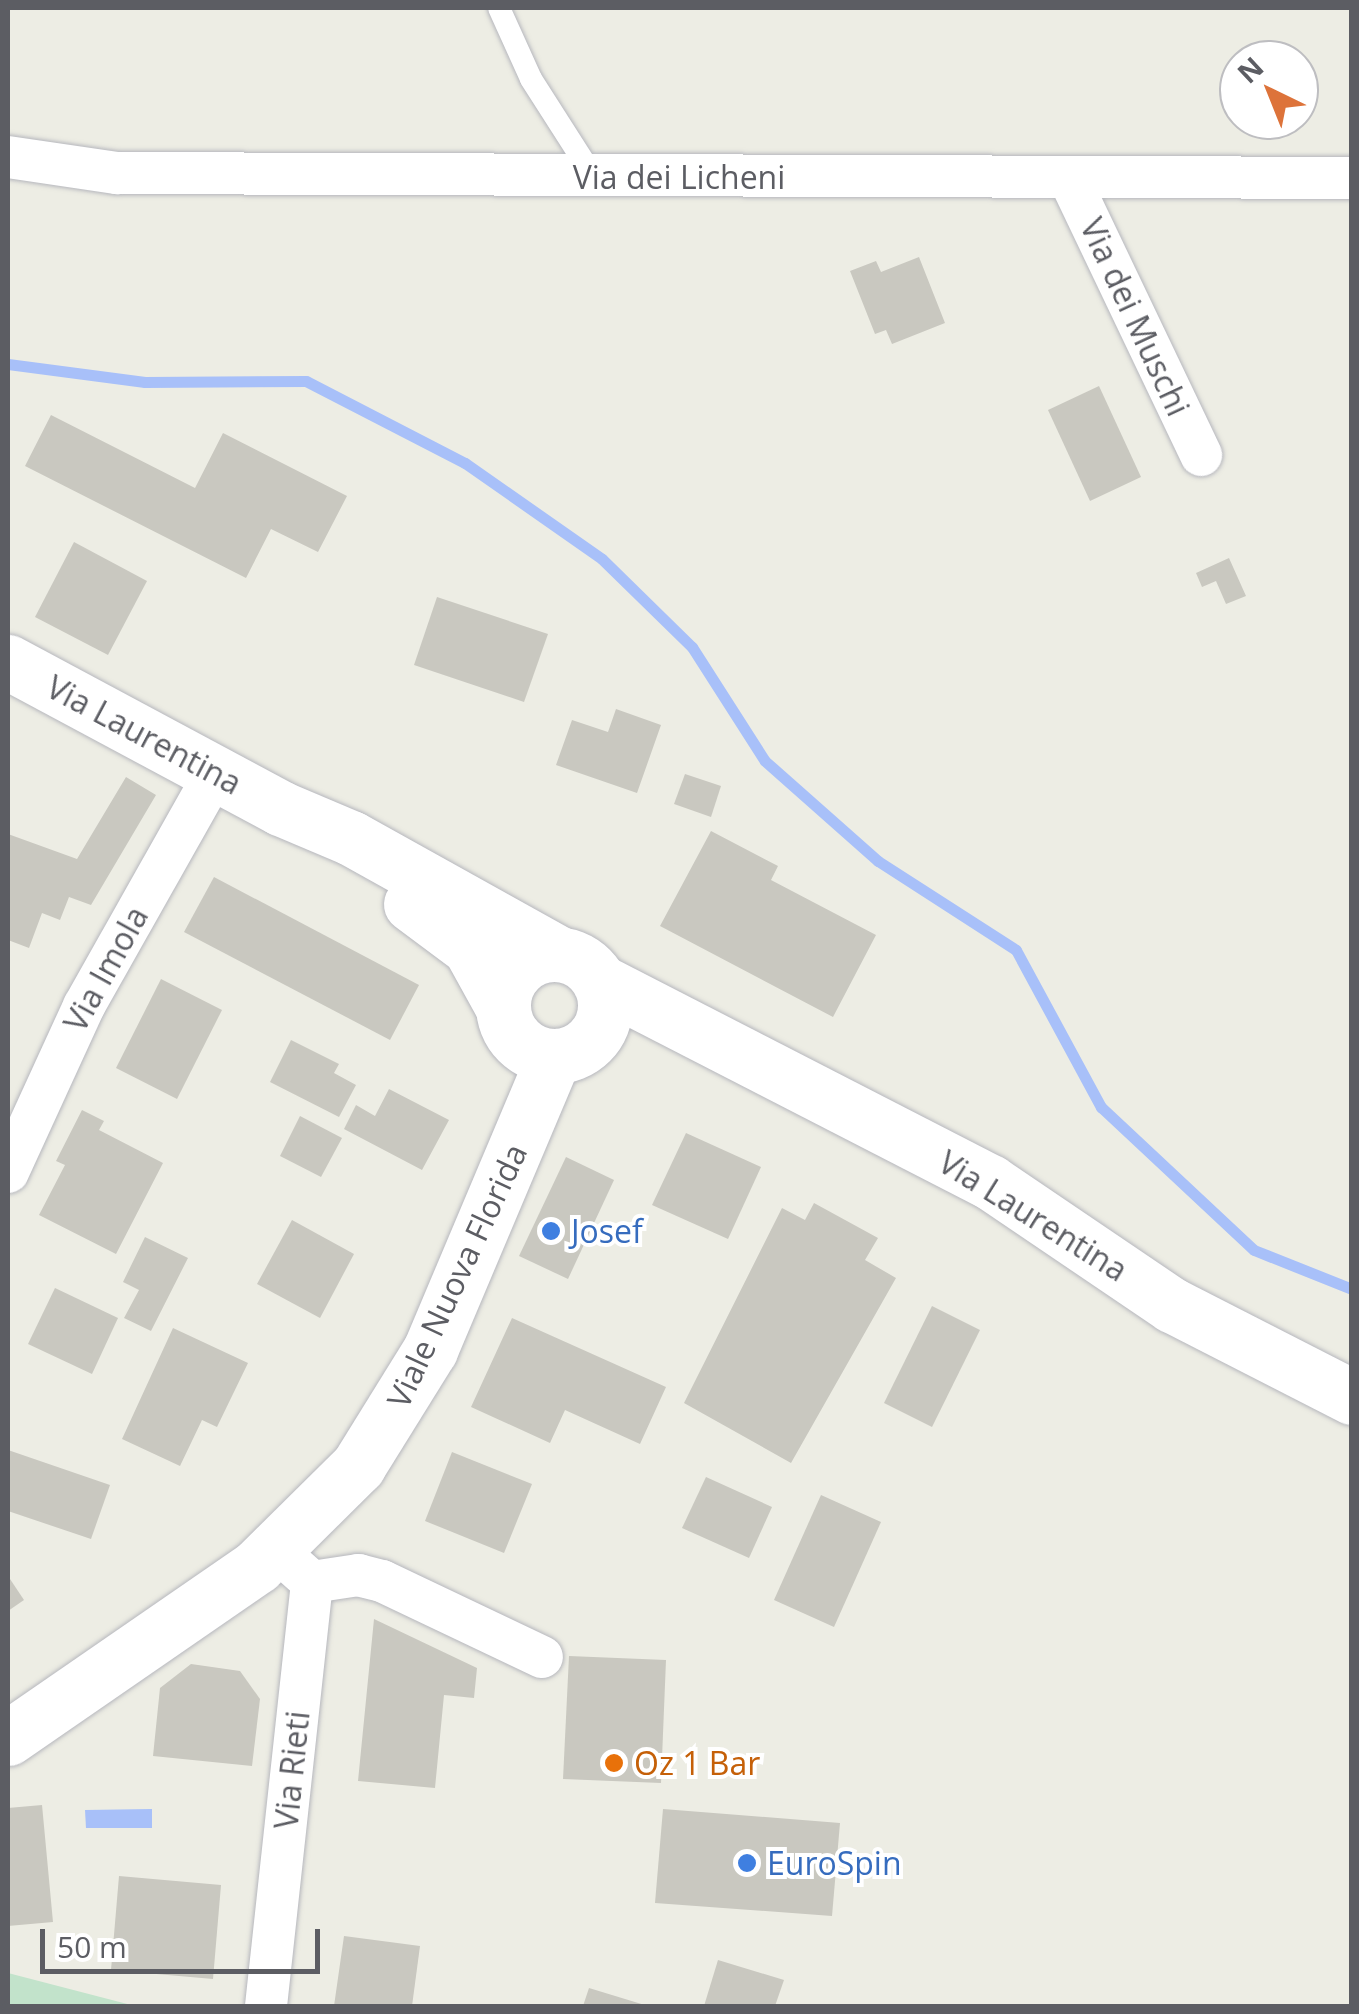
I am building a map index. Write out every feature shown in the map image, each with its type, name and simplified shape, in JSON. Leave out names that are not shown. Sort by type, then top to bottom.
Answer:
[{"type":"main road","name":"Via Laurentina","points":[[8,662],[280,808],[335,830],[711,1040],[990,1182],[1188,1314],[1352,1397]]},
{"type":"main road","name":"Via Laurentina","points":[[280,808],[316,844],[458,936],[540,1037],[643,1035],[711,1040]]},
{"type":"main road","points":[[526,962],[579,967],[602,1022],[540,1037],[514,974],[526,962]]},
{"type":"main road","name":"Viale Nuova Florida","points":[[8,1738],[294,1566],[345,1483],[408,1394],[540,1037]]},
{"type":"main road","name":"Viale Nuova Florida","points":[[8,1698],[242,1534],[331,1448],[390,1356],[540,1037]]},
{"type":"street","name":"Via dei Licheni","points":[[8,157],[117,173],[1352,178]]},
{"type":"street","name":"Via dei Muschi","points":[[1069,178],[1202,456]]},
{"type":"street","name":"Via Imola","points":[[8,1172],[84,1006],[216,772]]},
{"type":"street","points":[[294,1566],[382,1581],[542,1656]]},
{"type":"street","name":"Via Rieti","points":[[266,2006],[294,1566]]},
{"type":"lane","points":[[499,8],[532,78],[593,176]]},
{"type":"green space","points":[[8,1973],[135,2006],[8,2006]]},
{"type":"water","points":[[152,1809],[152,1828],[86,1828],[85,1810]]},
{"type":"building","points":[[919,257],[945,323],[892,344],[886,330],[875,334],[850,271],[876,261],[881,272]]},
{"type":"building","points":[[1099,386],[1141,477],[1090,501],[1048,410]]},
{"type":"building","points":[[51,415],[195,488],[223,433],[347,496],[318,552],[271,529],[246,578],[25,466]]},
{"type":"building","points":[[74,542],[147,581],[108,655],[35,617]]},
{"type":"building","points":[[1229,558],[1246,596],[1226,604],[1216,581],[1202,587],[1196,573]]},
{"type":"building","points":[[437,597],[548,634],[524,702],[414,665]]},
{"type":"building","points":[[616,709],[661,725],[637,793],[556,765],[572,720],[608,732]]},
{"type":"building","points":[[685,774],[721,786],[711,817],[674,804]]},
{"type":"building","points":[[126,777],[156,795],[91,905],[69,897],[60,920],[42,913],[29,948],[8,940],[8,834],[77,859]]},
{"type":"building","points":[[711,831],[778,866],[771,880],[876,935],[833,1017],[660,926]]},
{"type":"building","points":[[214,877],[419,985],[390,1040],[184,932]]},
{"type":"building","points":[[161,979],[222,1010],[177,1099],[116,1068]]},
{"type":"building","points":[[291,1040],[339,1064],[334,1073],[356,1085],[339,1117],[270,1082]]},
{"type":"building","points":[[389,1089],[449,1120],[422,1170],[344,1129],[356,1105],[375,1116]]},
{"type":"building","points":[[82,1110],[104,1121],[99,1130],[163,1163],[116,1254],[39,1215],[65,1165],[56,1161]]},
{"type":"building","points":[[300,1116],[342,1138],[321,1177],[280,1156]]},
{"type":"building","points":[[686,1133],[761,1167],[728,1239],[652,1205]]},
{"type":"building","points":[[566,1157],[614,1180],[568,1279],[519,1256]]},
{"type":"building","points":[[814,1203],[878,1238],[865,1260],[896,1278],[791,1463],[684,1403],[782,1208],[805,1220]]},
{"type":"building","points":[[292,1220],[354,1254],[320,1318],[257,1284]]},
{"type":"building","points":[[145,1237],[188,1258],[151,1331],[124,1318],[139,1290],[123,1282]]},
{"type":"building","points":[[55,1288],[118,1318],[92,1374],[28,1344]]},
{"type":"building","points":[[932,1306],[980,1330],[932,1427],[884,1403]]},
{"type":"building","points":[[512,1318],[666,1387],[640,1444],[565,1410],[550,1443],[471,1407]]},
{"type":"building","points":[[173,1328],[248,1363],[217,1427],[202,1420],[180,1466],[122,1439]]},
{"type":"building","points":[[8,1450],[110,1485],[91,1539],[8,1511]]},
{"type":"building","points":[[452,1452],[532,1484],[504,1553],[425,1521]]},
{"type":"building","points":[[706,1477],[772,1507],[749,1558],[682,1528]]},
{"type":"building","points":[[821,1495],[881,1522],[834,1627],[774,1600]]},
{"type":"building","points":[[8,1576],[24,1600],[8,1611]]},
{"type":"building","points":[[374,1619],[477,1668],[474,1698],[444,1695],[435,1788],[358,1781]]},
{"type":"building","points":[[569,1656],[666,1660],[661,1783],[563,1779]]},
{"type":"building","points":[[191,1664],[240,1671],[260,1699],[252,1766],[153,1756],[160,1688]]},
{"type":"building","points":[[42,1805],[53,1922],[8,1926],[8,1808]]},
{"type":"building","name":"EuroSpin","points":[[663,1809],[840,1823],[832,1916],[655,1903]]},
{"type":"building","points":[[119,1876],[221,1885],[213,1979],[111,1970]]},
{"type":"building","points":[[344,1936],[420,1946],[412,2006],[334,2006]]},
{"type":"building","points":[[718,1960],[784,1980],[775,2006],[704,2006]]},
{"type":"building","points":[[589,1988],[648,2006],[583,2006]]},
{"type":"waterway","points":[[8,364],[145,382],[306,381],[465,463],[602,559],[692,647],[765,761],[878,861],[1016,950],[1101,1107],[1254,1250],[1352,1289]]},
{"type":"place","name":"Josef","points":[[551,1231]]},
{"type":"place","name":"Oz 1 Bar","points":[[614,1763]]},
{"type":"place","name":"EuroSpin","points":[[747,1863]]}]
